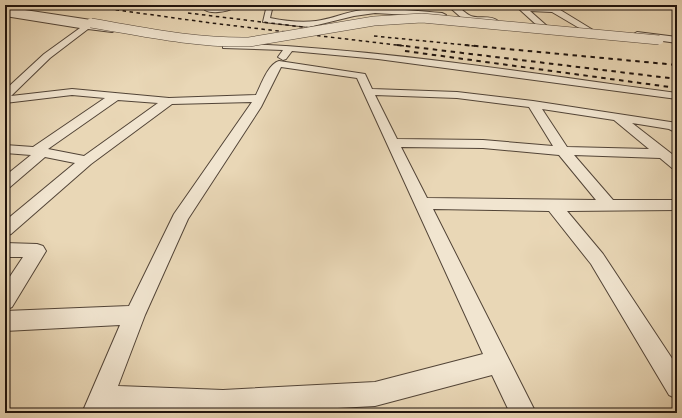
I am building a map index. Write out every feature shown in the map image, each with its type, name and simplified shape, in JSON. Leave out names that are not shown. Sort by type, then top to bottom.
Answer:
[{"type":"street","points":[[209,10],[229,8],[228,5]]},
{"type":"street","points":[[270,5],[266,20],[302,25],[325,22],[347,11],[382,11],[589,30],[677,41]]},
{"type":"street","points":[[451,5],[463,13],[467,18]]},
{"type":"street","points":[[515,5],[525,9],[554,10],[589,30]]},
{"type":"street","points":[[525,9],[543,26]]},
{"type":"street","points":[[7,14],[184,39],[230,43],[249,42],[374,21],[422,18],[677,41]]},
{"type":"street","points":[[5,96],[47,56],[88,25],[194,44],[289,48],[378,56],[677,96]]},
{"type":"street","points":[[289,48],[272,72],[259,98],[180,218],[135,314],[98,406],[223,402],[375,394],[497,362]]},
{"type":"street","points":[[279,64],[361,76],[497,362],[523,413]]},
{"type":"street","points":[[5,100],[72,92],[169,101],[259,98]]},
{"type":"street","points":[[368,92],[457,95],[533,104],[676,127]]},
{"type":"street","points":[[5,184],[39,151],[116,96]]},
{"type":"street","points":[[5,230],[86,161],[169,101]]},
{"type":"street","points":[[533,104],[563,151],[609,206]]},
{"type":"street","points":[[618,118],[677,165]]},
{"type":"street","points":[[393,143],[483,144],[563,151],[664,154]]},
{"type":"street","points":[[5,149],[39,151],[86,161]]},
{"type":"street","points":[[422,203],[553,206],[677,205]]},
{"type":"street","points":[[553,206],[597,259],[677,387]]},
{"type":"street","points":[[5,250],[36,251],[5,301]]},
{"type":"street","points":[[5,321],[135,314]]},
{"type":"railway","points":[[81,5],[211,23],[405,46]]},
{"type":"railway","points":[[188,13],[311,28]]},
{"type":"railway","points":[[374,36],[475,46]]},
{"type":"railway","points":[[397,45],[677,79]]},
{"type":"railway","points":[[465,45],[677,65]]},
{"type":"railway","points":[[405,51],[677,88]]}]
